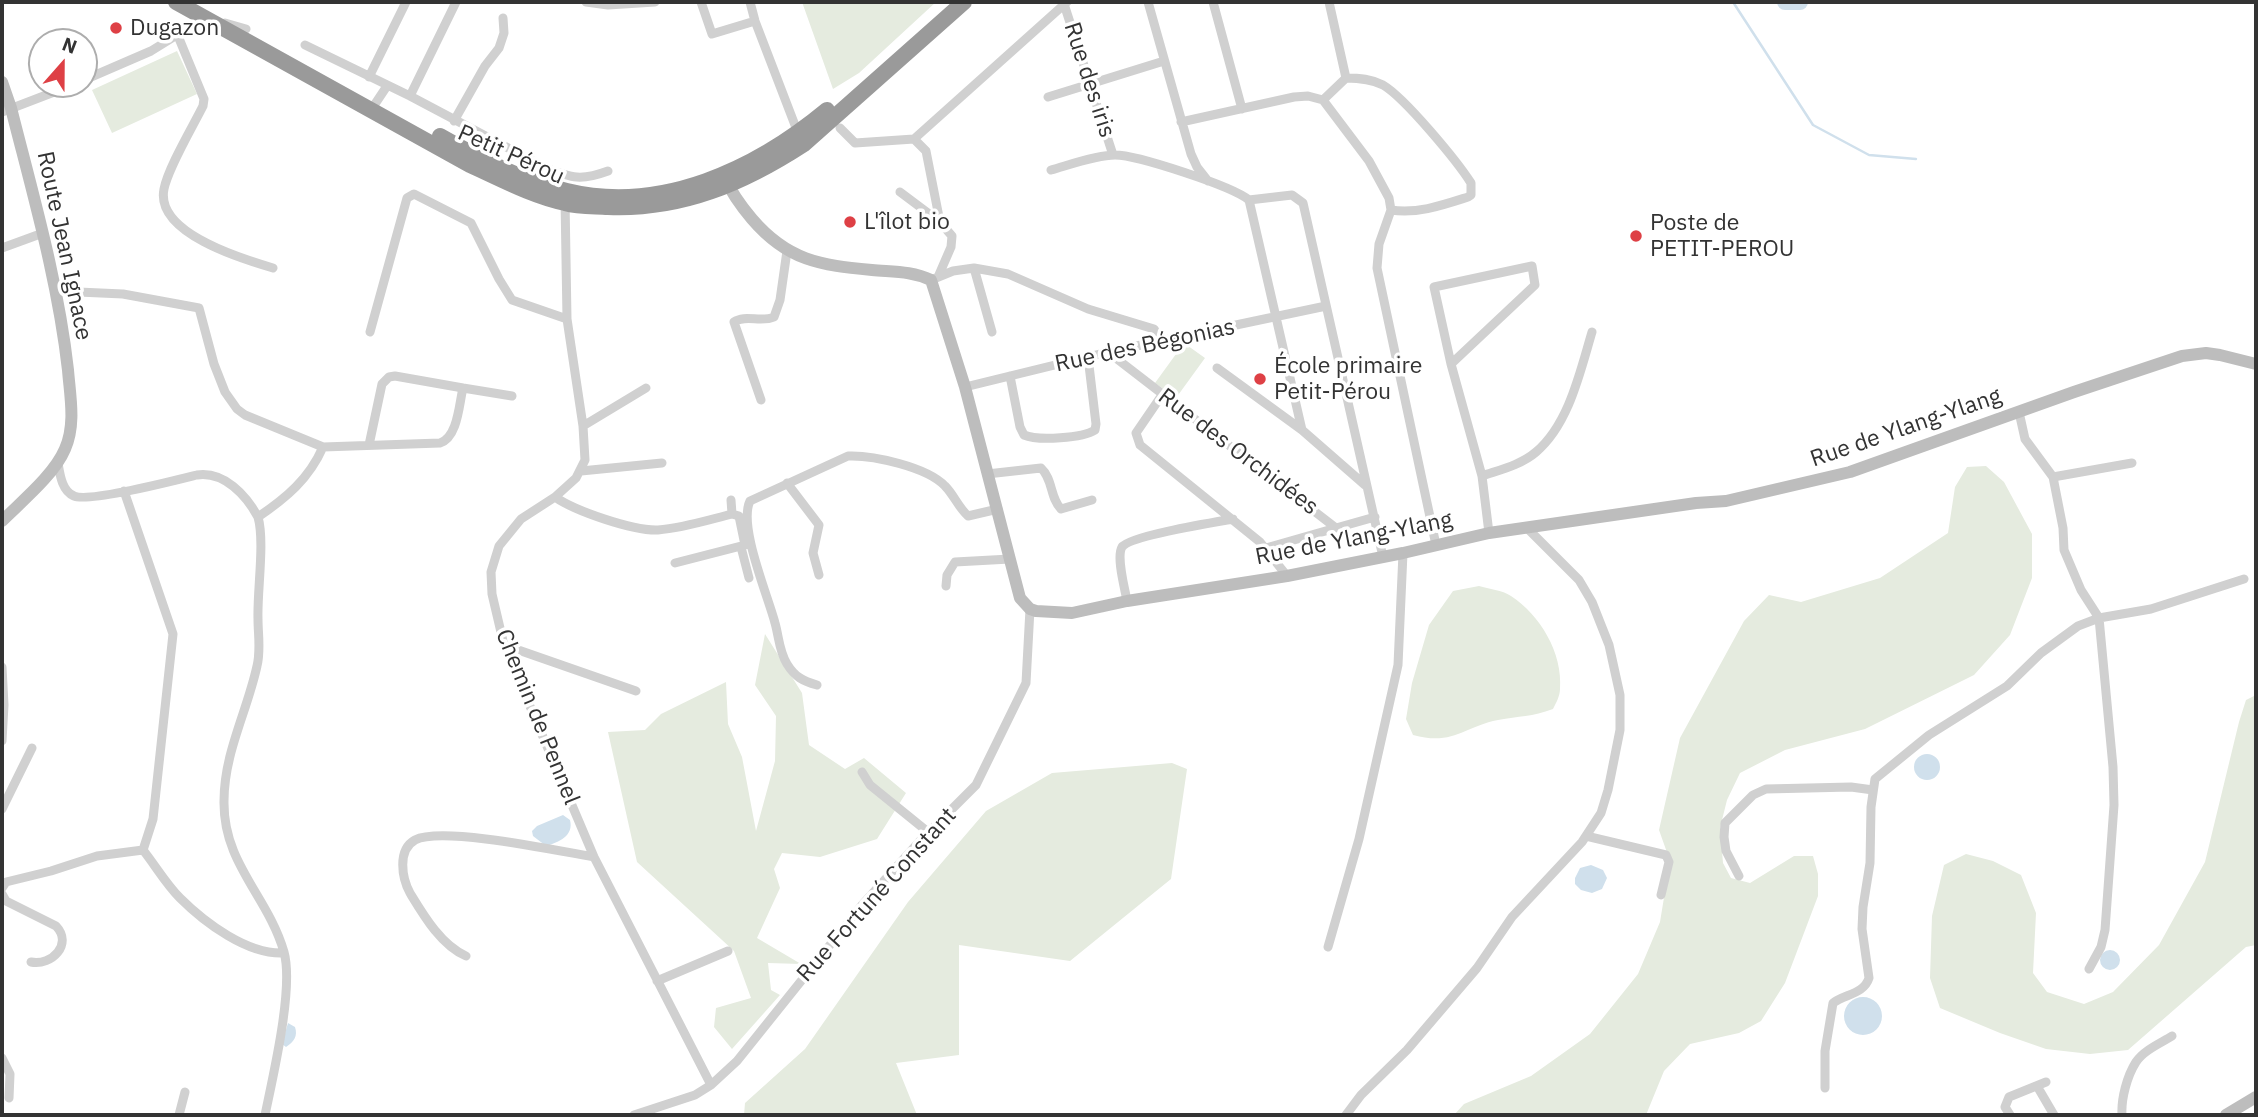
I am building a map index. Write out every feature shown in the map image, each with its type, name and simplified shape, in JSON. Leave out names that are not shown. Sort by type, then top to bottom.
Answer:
[{"type":"highway","name":"Petit Pérou","points":[[176,2],[203,9],[246,29],[470,165],[510,184],[565,197],[645,195],[726,181],[763,156],[802,139],[964,2]]},
{"type":"highway","name":"Petit Pérou","points":[[802,139],[948,2]]},
{"type":"highway","name":"Petit Pérou","points":[[203,9],[373,105]]},
{"type":"street","points":[[369,77],[406,2]]},
{"type":"street","points":[[410,96],[456,2]]},
{"type":"street","points":[[586,2],[608,5],[655,2]]},
{"type":"street","points":[[701,2],[712,34],[755,21]]},
{"type":"street","points":[[750,2],[802,139]]},
{"type":"street","points":[[1148,2],[1193,160],[1209,182]]},
{"type":"street","points":[[1213,2],[1242,109]]},
{"type":"street","points":[[1329,2],[1346,78]]},
{"type":"street","points":[[840,128],[855,143],[914,139],[1066,3]]},
{"type":"street","name":"Rue des iris","points":[[1066,3],[1114,155]]},
{"type":"street","points":[[98,74],[178,36],[203,9]]},
{"type":"street","points":[[454,121],[485,66],[499,48],[504,33],[503,18]]},
{"type":"street","points":[[178,36],[204,99],[166,182],[163,198],[165,207],[176,224],[219,249],[273,268]]},
{"type":"street","points":[[305,46],[410,96],[546,168],[566,176],[591,178],[608,171]]},
{"type":"street","points":[[1048,97],[1164,61]]},
{"type":"street","points":[[1323,100],[1346,78],[1369,79],[1389,89],[1409,108],[1471,184],[1471,195],[1468,197],[1424,210],[1391,210]]},
{"type":"street","name":"Route Jean Ignace","points":[[2,82],[6,110],[43,233],[57,291],[72,422],[66,448],[58,463],[2,521]]},
{"type":"street","points":[[373,105],[387,86]]},
{"type":"street","points":[[1181,122],[1308,96],[1323,100],[1369,161],[1385,188],[1391,210],[1379,244],[1377,268],[1436,545]]},
{"type":"street","points":[[6,110],[38,98]]},
{"type":"street","points":[[914,139],[926,151],[940,222]]},
{"type":"street","points":[[1051,170],[1114,155],[1135,158],[1209,182],[1232,190],[1249,200],[1292,195],[1303,203],[1383,557]]},
{"type":"street","points":[[726,181],[738,203],[763,232],[787,251],[808,261],[829,266],[911,272],[934,279],[953,271],[974,268],[1008,274],[1087,309],[1143,324],[1154,329],[1162,341]]},
{"type":"street","points":[[900,192],[949,230],[952,242],[934,279],[1020,598],[1030,609]]},
{"type":"street","points":[[370,332],[407,198],[414,194],[471,223],[512,300],[567,319]]},
{"type":"street","points":[[565,197],[567,319],[586,454],[581,471],[662,463]]},
{"type":"street","points":[[1249,200],[1302,430]]},
{"type":"street","points":[[2,248],[43,233]]},
{"type":"street","points":[[761,400],[734,322],[741,318],[762,320],[774,317],[780,300],[787,251]]},
{"type":"street","points":[[1451,364],[1535,285],[1532,266],[1434,287],[1451,364],[1482,476],[1489,533]]},
{"type":"street","points":[[974,268],[992,332]]},
{"type":"street","points":[[57,291],[123,294],[196,306],[201,310],[218,375],[225,392],[237,409],[257,422],[323,447],[446,441],[452,432],[463,388]]},
{"type":"street","name":"Rue des Bégonias","points":[[965,387],[1108,352],[1326,306]]},
{"type":"street","points":[[1482,476],[1535,453],[1558,428],[1580,373],[1592,332]]},
{"type":"street","name":"Rue des Orchidées","points":[[1108,352],[1336,528],[1375,517]]},
{"type":"street","name":"Rue de Ylang-Ylang","points":[[1030,609],[1048,613],[1072,613],[1127,601],[1287,576],[1489,533],[1726,501],[1819,481],[2182,356],[2206,353],[2256,364]]},
{"type":"street","points":[[1010,376],[1024,435],[1037,438],[1085,435],[1095,430],[1096,424],[1088,357]]},
{"type":"street","points":[[1217,368],[1302,430],[1365,485]]},
{"type":"street","points":[[369,445],[382,384],[388,377],[512,396]]},
{"type":"street","points":[[583,426],[646,388]]},
{"type":"street","points":[[1162,395],[1136,433],[1140,445],[1266,548],[1287,576]]},
{"type":"street","points":[[2020,412],[2025,439],[2053,477],[2063,527],[2064,550],[2081,590],[2099,618],[2114,805],[2105,930],[2101,947],[2090,969]]},
{"type":"street","points":[[258,517],[290,496],[314,467],[323,447]]},
{"type":"street","points":[[817,685],[801,681],[793,673],[780,649],[775,624],[759,576],[747,513],[750,501],[848,456],[869,456],[901,463],[939,481],[968,516],[998,509]]},
{"type":"street","points":[[58,463],[62,481],[71,495],[85,498],[197,475],[213,475],[233,487],[253,507],[258,517],[259,656],[229,759],[224,814],[232,853],[270,920],[284,953],[287,971],[276,1061],[265,1115]]},
{"type":"street","points":[[2053,477],[2132,463]]},
{"type":"street","points":[[987,474],[1041,468],[1047,473],[1056,504],[1061,509],[1092,500]]},
{"type":"street","name":"Chemin de Pennel","points":[[581,471],[555,497],[521,519],[499,546],[492,572],[492,594],[504,645],[594,856],[711,1085]]},
{"type":"street","points":[[788,483],[819,526],[813,553],[819,575]]},
{"type":"street","points":[[124,491],[173,634],[153,819],[143,850]]},
{"type":"street","points":[[555,497],[569,507],[632,526],[657,530],[732,514],[739,516],[746,544],[675,563]]},
{"type":"street","points":[[731,500],[732,514]]},
{"type":"street","points":[[1127,601],[1120,564],[1121,549],[1124,545],[1139,538],[1233,519]]},
{"type":"street","points":[[1346,1115],[1361,1094],[1407,1050],[1477,968],[1512,917],[1586,836],[1601,813],[1620,730],[1620,695],[1609,645],[1592,602],[1578,580],[1525,527]]},
{"type":"street","points":[[1266,548],[1336,528]]},
{"type":"street","points":[[741,547],[749,578]]},
{"type":"street","points":[[1328,947],[1360,839],[1398,665],[1403,553]]},
{"type":"street","points":[[946,586],[947,575],[955,562],[1010,559]]},
{"type":"street","points":[[1825,1088],[1825,1051],[1833,1003],[1861,990],[1869,978],[1863,918],[1870,863],[1871,807],[1875,779],[1929,734],[2007,686],[2041,653],[2078,626],[2099,618],[2151,609],[2244,579]]},
{"type":"street","name":"Rue Fortuné Constant","points":[[634,1115],[677,1102],[711,1085],[737,1061],[862,905],[928,832],[976,785],[1023,691],[1028,675],[1030,609]]},
{"type":"street","points":[[504,645],[636,691]]},
{"type":"street","points":[[2,667],[2,741]]},
{"type":"street","points":[[2,808],[32,748]]},
{"type":"street","points":[[862,772],[870,785],[928,832]]},
{"type":"street","points":[[1739,876],[1727,851],[1725,823],[1753,795],[1766,789],[1851,787],[1873,790]]},
{"type":"street","points":[[466,956],[452,948],[425,917],[406,886],[403,861],[405,848],[413,841],[440,836],[467,838],[594,856]]},
{"type":"street","points":[[1586,836],[1666,855],[1669,862],[1661,895]]},
{"type":"street","points":[[143,850],[179,897],[233,939],[259,951],[284,953]]},
{"type":"street","points":[[2,888],[6,882],[97,856],[143,850]]},
{"type":"street","points":[[2,894],[6,901],[57,926],[60,930],[60,951],[55,957],[43,962],[31,962]]},
{"type":"street","points":[[657,981],[728,951]]},
{"type":"street","points":[[2122,1115],[2121,1104],[2137,1062],[2146,1052],[2172,1036]]},
{"type":"street","points":[[2,1058],[10,1074],[9,1098]]},
{"type":"street","points":[[2010,1115],[2005,1104],[2008,1097],[2042,1084],[2054,1115]]},
{"type":"street","points":[[179,1115],[185,1091]]},
{"type":"street","points":[[2226,1115],[2256,1097]]},
{"type":"shaded area","points":[[802,2],[936,2],[859,73],[833,89]]},
{"type":"shaded area","points":[[177,51],[197,94],[112,133],[96,98],[98,98],[98,87]]},
{"type":"shaded area","points":[[1184,343],[1205,358],[1176,398],[1155,383]]},
{"type":"shaded area","points":[[1986,466],[2004,482],[2032,534],[2032,578],[2010,635],[1974,675],[1865,729],[1785,750],[1740,773],[1727,800],[1720,828],[1723,863],[1731,878],[1750,883],[1794,856],[1813,856],[1818,874],[1818,896],[1785,983],[1761,1021],[1739,1033],[1690,1044],[1664,1071],[1646,1115],[1454,1115],[1464,1104],[1531,1076],[1590,1034],[1638,974],[1660,922],[1670,861],[1659,830],[1680,738],[1744,621],[1769,595],[1801,602],[1880,578],[1948,533],[1955,487],[1967,467]]},
{"type":"shaded area","points":[[1479,586],[1511,596],[1540,624],[1558,662],[1560,689],[1557,702],[1553,709],[1545,712],[1486,723],[1448,737],[1427,738],[1413,735],[1406,719],[1412,683],[1429,625],[1453,591]]},
{"type":"shaded area","points":[[765,634],[802,693],[809,745],[845,769],[864,758],[906,793],[877,839],[820,857],[782,853],[774,869],[780,888],[757,938],[801,964],[768,963],[771,990],[780,995],[732,1049],[714,1027],[716,1008],[751,998],[734,951],[637,862],[608,732],[645,730],[661,714],[726,682],[728,724],[742,757],[756,831],[775,761],[776,716],[755,685]]},
{"type":"shaded area","points":[[2256,695],[2256,945],[2246,947],[2128,1050],[2090,1054],[2046,1049],[1940,1008],[1930,978],[1932,916],[1944,865],[1966,854],[1993,861],[2021,875],[2036,913],[2033,973],[2047,992],[2084,1004],[2113,992],[2159,945],[2205,862],[2239,722],[2246,700]]},
{"type":"shaded area","points":[[1172,763],[1187,769],[1171,879],[1070,961],[959,945],[959,1055],[896,1063],[917,1115],[744,1115],[745,1103],[805,1049],[908,902],[986,811],[1052,773]]},
{"type":"water","points":[[1927,754],[1936,758],[1940,767],[1936,776],[1927,780],[1918,776],[1914,767],[1918,758]]},
{"type":"water","points":[[563,815],[570,820],[571,826],[564,838],[546,846],[533,836],[532,831],[537,826]]},
{"type":"water","points":[[1591,865],[1603,870],[1607,878],[1602,889],[1592,893],[1581,890],[1575,884],[1580,868]]},
{"type":"water","points":[[2110,950],[2117,953],[2120,960],[2117,967],[2110,970],[2103,967],[2100,960],[2103,953]]},
{"type":"water","points":[[1863,997],[1877,1002],[1882,1016],[1877,1030],[1863,1035],[1849,1030],[1844,1016],[1849,1002]]},
{"type":"water","points":[[288,1023],[295,1027],[296,1036],[286,1047],[282,1044]]},
{"type":"waterway","points":[[1733,2],[1813,125],[1869,155],[1916,159]]},
{"type":"waterway","points":[[1785,2],[1800,2]]},
{"type":"place","name":"Dugazon","points":[[116,28]]},
{"type":"place","name":"L'îlot bio","points":[[850,222]]},
{"type":"place","name":"Poste de PETIT-PEROU","points":[[1636,236]]},
{"type":"place","name":"École primaire Petit-Pérou","points":[[1260,379]]}]
